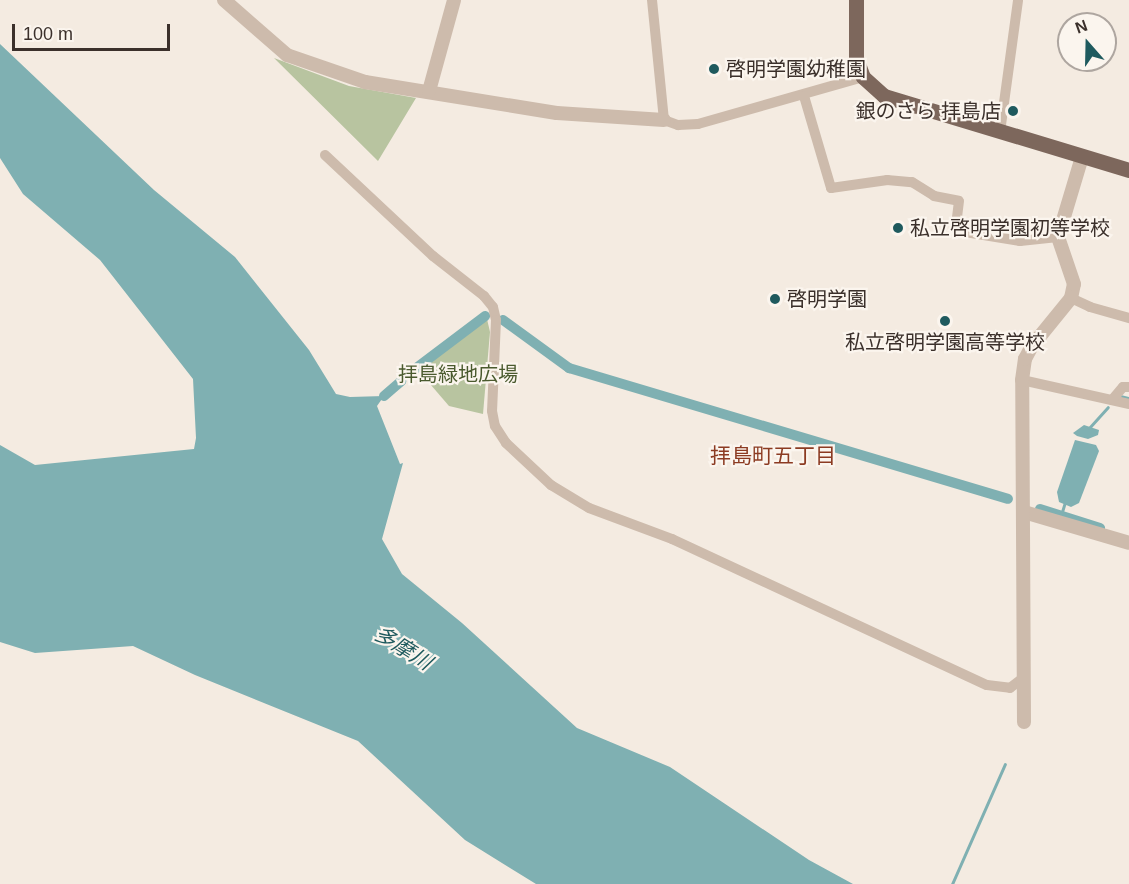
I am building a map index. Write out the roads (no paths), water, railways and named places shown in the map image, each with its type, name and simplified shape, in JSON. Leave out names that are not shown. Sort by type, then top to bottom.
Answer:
[{"type":"main road","points":[[856,0],[854,47],[863,77],[884,96],[1129,170]]},
{"type":"street","points":[[224,0],[287,56],[376,85],[429,91],[557,113],[664,120],[678,125],[698,124],[804,96],[863,77]]},
{"type":"street","points":[[429,91],[454,0]]},
{"type":"street","points":[[652,0],[664,120]]},
{"type":"street","points":[[1000,132],[1018,0]]},
{"type":"street","points":[[804,96],[831,188],[887,180],[912,182],[934,196],[959,201],[956,227],[959,231],[1020,241],[1058,237]]},
{"type":"street","points":[[325,155],[433,256],[484,296],[493,307],[496,321],[492,411],[495,426],[506,443],[551,485],[589,508],[672,539],[987,685],[1010,688],[1024,677]]},
{"type":"street","points":[[1024,722],[1022,380],[1025,359],[1032,346],[1071,298],[1072,276],[1058,237],[1082,157]]},
{"type":"street","points":[[1071,298],[1090,308],[1129,318]]},
{"type":"street","points":[[1022,380],[1129,404]]},
{"type":"street","points":[[1112,400],[1123,387],[1129,387]]},
{"type":"street","points":[[1024,512],[1129,543]]},
{"type":"water","name":"多摩川","points":[[0,44],[154,190],[235,257],[309,350],[336,394],[350,397],[384,396],[377,406],[400,464],[403,463],[382,539],[402,574],[462,623],[577,728],[670,767],[809,860],[853,884],[536,884],[465,840],[358,741],[195,675],[133,646],[35,653],[0,642],[0,445],[35,465],[194,449],[196,438],[193,379],[100,260],[23,194],[0,158]]},
{"type":"water","points":[[1084,425],[1099,430],[1098,435],[1088,439],[1073,433]]},
{"type":"water","points":[[1075,440],[1096,445],[1099,451],[1079,503],[1071,507],[1059,502],[1057,492]]},
{"type":"waterway","points":[[411,372],[485,316]]},
{"type":"waterway","points":[[503,320],[569,368],[1008,499]]},
{"type":"waterway","points":[[384,396],[401,381]]},
{"type":"waterway","points":[[1120,396],[1129,398]]},
{"type":"waterway","points":[[1089,428],[1108,407]]},
{"type":"waterway","points":[[1061,515],[1065,502]]},
{"type":"waterway","points":[[1040,509],[1100,528]]},
{"type":"waterway","points":[[952,884],[1005,764]]},
{"type":"place","name":"啓明学園幼稚園","points":[[714,69]]},
{"type":"place","name":"銀のさら 拝島店","points":[[1013,111]]},
{"type":"place","name":"私立啓明学園初等学校","points":[[898,228]]},
{"type":"place","name":"啓明学園","points":[[775,299]]},
{"type":"place","name":"私立啓明学園高等学校","points":[[945,321]]},
{"type":"district","name":"拝島町五丁目","points":[[773,456]]},
{"type":"park label","name":"拝島緑地広場","points":[[458,374]]}]
